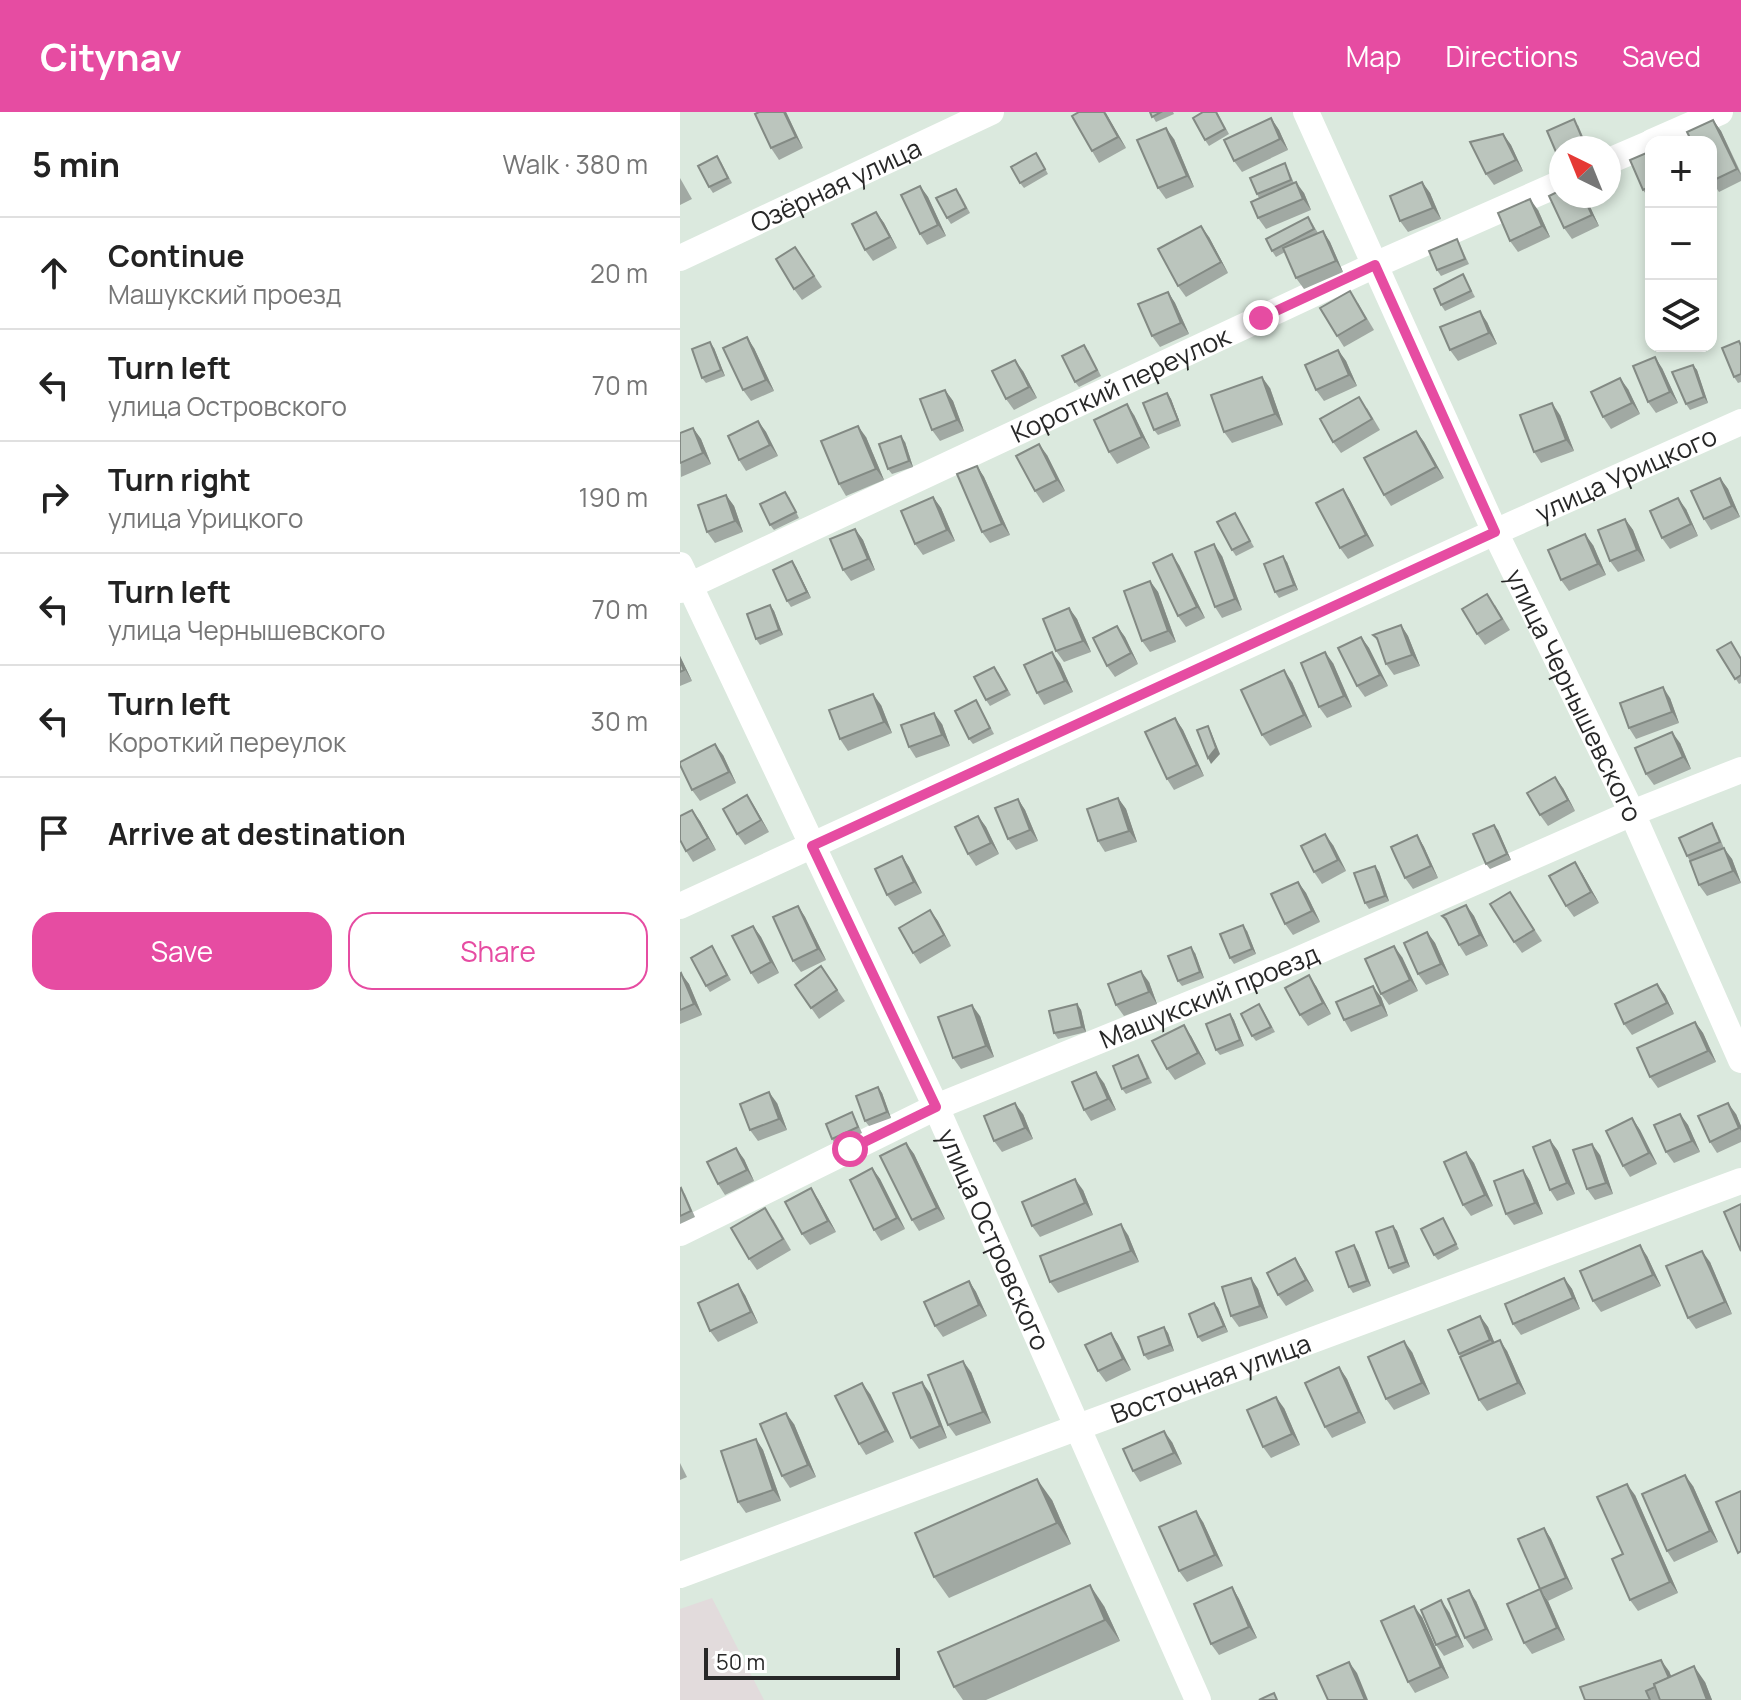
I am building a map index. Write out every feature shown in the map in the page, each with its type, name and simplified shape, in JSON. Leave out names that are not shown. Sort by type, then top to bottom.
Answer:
[{"type":"street","name":"Озёрная улица","points":[[680,258],[991,112]]},
{"type":"street","name":"улица Чернышевского","points":[[1306,112],[1495,532],[1632,813],[1741,1060]]},
{"type":"street","points":[[1666,136],[1720,112]]},
{"type":"street","points":[[1621,156],[1645,145]]},
{"type":"street","name":"Короткий переулок","points":[[683,580],[1549,188]]},
{"type":"street","name":"улица Урицкого","points":[[680,906],[1741,422]]},
{"type":"street","name":"улица Островского","points":[[683,580],[936,1107],[1198,1700]]},
{"type":"street","name":"Машукский проезд","points":[[680,1233],[936,1107],[1293,962],[1632,813],[1741,770]]},
{"type":"street","name":"Восточная улица","points":[[680,1575],[1741,1181]]},
{"type":"shaded area","points":[[712,1598],[764,1700],[680,1700],[680,1609]]},
{"type":"building","points":[[784,112],[796,137],[771,148],[755,114]]},
{"type":"building","points":[[1079,112],[1104,112],[1118,137],[1092,151],[1072,116]]},
{"type":"building","points":[[1203,112],[1216,112],[1225,129],[1205,140],[1193,118]]},
{"type":"building","points":[[1271,118],[1280,139],[1234,161],[1224,140]]},
{"type":"building","points":[[1574,119],[1581,136],[1549,136],[1547,131]]},
{"type":"building","points":[[1713,120],[1737,169],[1717,179],[1717,136],[1689,136],[1687,132]]},
{"type":"building","points":[[1166,128],[1187,176],[1158,188],[1137,140]]},
{"type":"building","points":[[1503,134],[1516,160],[1486,174],[1470,142]]},
{"type":"building","points":[[1036,153],[1045,169],[1020,183],[1011,167]]},
{"type":"building","points":[[1645,154],[1643,190],[1630,160]]},
{"type":"building","points":[[717,156],[728,178],[709,187],[698,166]]},
{"type":"building","points":[[1285,163],[1291,180],[1257,194],[1250,178]]},
{"type":"building","points":[[1296,182],[1303,199],[1258,218],[1251,202]]},
{"type":"building","points":[[1422,182],[1433,208],[1400,221],[1390,196]]},
{"type":"building","points":[[920,186],[938,225],[920,234],[901,195]]},
{"type":"building","points":[[956,189],[966,208],[947,218],[936,198]]},
{"type":"building","points":[[1530,199],[1542,226],[1510,241],[1498,213]]},
{"type":"building","points":[[1555,208],[1589,208],[1592,215],[1564,228]]},
{"type":"building","points":[[876,212],[890,237],[865,250],[852,224]]},
{"type":"building","points":[[1308,217],[1314,229],[1272,251],[1266,239]]},
{"type":"building","points":[[1201,226],[1221,262],[1178,286],[1158,249]]},
{"type":"building","points":[[1323,231],[1336,261],[1296,278],[1283,248]]},
{"type":"building","points":[[1457,239],[1465,259],[1437,270],[1429,251]]},
{"type":"building","points":[[795,247],[814,276],[794,289],[776,259]]},
{"type":"building","points":[[1463,274],[1471,291],[1441,305],[1434,289]]},
{"type":"building","points":[[1350,291],[1366,319],[1337,336],[1320,308]]},
{"type":"building","points":[[1168,292],[1181,323],[1152,336],[1138,304]]},
{"type":"building","points":[[1480,311],[1489,333],[1450,350],[1440,327]]},
{"type":"building","points":[[747,337],[766,380],[743,390],[723,348]]},
{"type":"building","points":[[1739,341],[1741,374],[1734,377],[1722,348]]},
{"type":"building","points":[[710,342],[721,370],[702,378],[692,349]]},
{"type":"building","points":[[1084,345],[1097,370],[1075,382],[1062,356]]},
{"type":"building","points":[[1338,350],[1349,375],[1316,390],[1305,365]]},
{"type":"building","points":[[1655,357],[1670,392],[1648,402],[1633,366]]},
{"type":"building","points":[[1015,360],[1029,387],[1006,399],[992,371]]},
{"type":"building","points":[[1693,365],[1704,397],[1686,404],[1672,372]]},
{"type":"building","points":[[1262,377],[1275,414],[1224,432],[1211,395]]},
{"type":"building","points":[[1620,378],[1632,403],[1603,417],[1591,392]]},
{"type":"building","points":[[945,390],[957,420],[932,430],[920,399]]},
{"type":"building","points":[[1167,393],[1178,420],[1154,430],[1143,403]]},
{"type":"building","points":[[1359,397],[1372,419],[1333,442],[1320,419]]},
{"type":"building","points":[[1552,403],[1566,440],[1534,452],[1520,415]]},
{"type":"building","points":[[1127,404],[1142,437],[1109,452],[1094,420]]},
{"type":"building","points":[[758,421],[770,445],[739,460],[728,436]]},
{"type":"building","points":[[858,426],[876,469],[839,484],[821,441]]},
{"type":"building","points":[[693,428],[703,453],[680,463],[680,433]]},
{"type":"building","points":[[1416,431],[1436,467],[1384,495],[1364,458]]},
{"type":"building","points":[[901,436],[909,461],[888,469],[879,444]]},
{"type":"building","points":[[1039,444],[1057,480],[1035,491],[1016,456]]},
{"type":"building","points":[[977,466],[1002,524],[982,532],[957,474]]},
{"type":"building","points":[[1720,478],[1732,506],[1704,519],[1691,491]]},
{"type":"building","points":[[1343,489],[1366,535],[1340,548],[1316,503]]},
{"type":"building","points":[[785,492],[796,512],[770,525],[760,504]]},
{"type":"building","points":[[726,495],[735,521],[707,532],[698,505]]},
{"type":"building","points":[[933,497],[947,530],[915,544],[901,511]]},
{"type":"building","points":[[1678,498],[1691,524],[1662,538],[1650,511]]},
{"type":"building","points":[[1235,513],[1250,541],[1232,550],[1217,522]]},
{"type":"building","points":[[1625,519],[1637,550],[1610,561],[1598,530]]},
{"type":"building","points":[[855,529],[868,559],[843,570],[830,539]]},
{"type":"building","points":[[1585,534],[1598,564],[1561,580],[1548,550]]},
{"type":"building","points":[[1214,544],[1235,599],[1215,607],[1195,552]]},
{"type":"building","points":[[1172,554],[1197,607],[1178,616],[1153,563]]},
{"type":"building","points":[[1283,556],[1294,585],[1275,592],[1264,564]]},
{"type":"building","points":[[792,561],[807,592],[787,601],[773,570]]},
{"type":"building","points":[[1150,581],[1168,631],[1142,641],[1124,591]]},
{"type":"building","points":[[1487,594],[1502,619],[1477,634],[1462,609]]},
{"type":"building","points":[[770,605],[779,630],[756,639],[747,614]]},
{"type":"building","points":[[1069,608],[1083,641],[1056,651],[1043,619]]},
{"type":"building","points":[[1401,625],[1412,655],[1386,664],[1377,638],[1373,635]]},
{"type":"building","points":[[1117,626],[1131,653],[1107,666],[1093,638]]},
{"type":"building","points":[[1361,637],[1380,675],[1357,686],[1338,648]]},
{"type":"building","points":[[1731,642],[1741,659],[1741,675],[1735,679],[1717,650]]},
{"type":"building","points":[[1052,652],[1065,681],[1037,693],[1024,665]]},
{"type":"building","points":[[1325,652],[1344,696],[1319,707],[1301,663]]},
{"type":"building","points":[[994,667],[1007,690],[986,700],[974,677]]},
{"type":"building","points":[[1284,670],[1304,715],[1262,735],[1241,690]]},
{"type":"building","points":[[1663,687],[1672,712],[1629,728],[1620,703]]},
{"type":"building","points":[[873,694],[884,722],[840,739],[829,710]]},
{"type":"building","points":[[976,700],[990,728],[969,739],[955,711]]},
{"type":"building","points":[[934,713],[942,735],[909,747],[901,725]]},
{"type":"building","points":[[1175,718],[1197,765],[1167,779],[1145,732]]},
{"type":"building","points":[[1208,726],[1216,748],[1208,758],[1197,730]]},
{"type":"building","points":[[1672,732],[1683,757],[1646,774],[1635,748]]},
{"type":"building","points":[[715,744],[729,772],[692,790],[680,762]]},
{"type":"building","points":[[1555,777],[1568,800],[1540,815],[1527,793]]},
{"type":"building","points":[[747,795],[761,820],[737,834],[723,809]]},
{"type":"building","points":[[1118,798],[1129,831],[1098,841],[1087,809]]},
{"type":"building","points":[[1018,799],[1030,830],[1008,839],[995,808]]},
{"type":"building","points":[[692,810],[708,838],[686,851],[680,840],[680,816]]},
{"type":"building","points":[[978,816],[991,843],[968,854],[955,827]]},
{"type":"building","points":[[1712,823],[1720,842],[1687,856],[1679,838]]},
{"type":"building","points":[[1494,825],[1507,854],[1486,864],[1473,834]]},
{"type":"building","points":[[1325,834],[1338,860],[1314,872],[1301,846]]},
{"type":"building","points":[[1417,835],[1431,866],[1405,878],[1391,847]]},
{"type":"building","points":[[1724,848],[1733,871],[1699,885],[1690,861]]},
{"type":"building","points":[[902,856],[914,882],[887,895],[875,869]]},
{"type":"building","points":[[1575,862],[1591,892],[1566,906],[1549,876]]},
{"type":"building","points":[[1375,866],[1385,896],[1365,903],[1354,873]]},
{"type":"building","points":[[1298,882],[1312,911],[1285,924],[1271,894]]},
{"type":"building","points":[[1510,892],[1534,930],[1514,942],[1490,904]]},
{"type":"building","points":[[1466,905],[1480,935],[1459,945],[1442,916]]},
{"type":"building","points":[[798,906],[818,949],[793,961],[773,917]]},
{"type":"building","points":[[930,910],[944,935],[913,953],[899,928]]},
{"type":"building","points":[[1243,925],[1252,949],[1230,958],[1220,934]]},
{"type":"building","points":[[753,926],[771,962],[751,973],[732,936]]},
{"type":"building","points":[[1427,932],[1441,964],[1418,974],[1404,943]]},
{"type":"building","points":[[712,946],[727,975],[706,986],[691,958]]},
{"type":"building","points":[[1394,946],[1410,980],[1381,994],[1365,959]]},
{"type":"building","points":[[1191,947],[1200,972],[1178,981],[1168,956]]},
{"type":"building","points":[[821,966],[837,990],[811,1008],[795,985]]},
{"type":"building","points":[[1141,971],[1149,992],[1116,1005],[1108,984]]},
{"type":"building","points":[[680,974],[694,1004],[680,1010]]},
{"type":"building","points":[[1309,975],[1323,1003],[1300,1015],[1285,988]]},
{"type":"building","points":[[1657,984],[1667,1003],[1624,1024],[1615,1004]]},
{"type":"building","points":[[1373,986],[1381,1005],[1344,1020],[1336,1002]]},
{"type":"building","points":[[1077,1004],[1082,1027],[1054,1033],[1049,1011]]},
{"type":"building","points":[[1259,1004],[1271,1027],[1252,1036],[1241,1014]]},
{"type":"building","points":[[972,1005],[986,1046],[953,1058],[938,1017]]},
{"type":"building","points":[[1230,1014],[1240,1040],[1216,1050],[1206,1024]]},
{"type":"building","points":[[1695,1022],[1708,1051],[1650,1077],[1637,1048]]},
{"type":"building","points":[[1184,1025],[1198,1053],[1167,1069],[1152,1041]]},
{"type":"building","points":[[1138,1055],[1148,1078],[1122,1089],[1113,1066]]},
{"type":"building","points":[[1096,1072],[1108,1099],[1084,1110],[1072,1082]]},
{"type":"building","points":[[878,1087],[887,1112],[865,1121],[856,1096]]},
{"type":"building","points":[[769,1092],[779,1119],[750,1130],[740,1104]]},
{"type":"building","points":[[1015,1103],[1025,1128],[994,1141],[984,1116]]},
{"type":"building","points":[[1728,1103],[1739,1128],[1710,1142],[1698,1116]]},
{"type":"building","points":[[852,1112],[858,1127],[832,1139],[826,1124]]},
{"type":"building","points":[[1680,1114],[1692,1141],[1666,1152],[1654,1125]]},
{"type":"building","points":[[1632,1118],[1649,1153],[1623,1166],[1606,1131]]},
{"type":"building","points":[[1550,1140],[1567,1183],[1550,1190],[1533,1147]]},
{"type":"building","points":[[906,1143],[937,1208],[912,1220],[880,1156]]},
{"type":"building","points":[[1592,1144],[1606,1183],[1587,1189],[1573,1150]]},
{"type":"building","points":[[736,1148],[747,1170],[718,1184],[707,1162]]},
{"type":"building","points":[[1466,1152],[1485,1195],[1463,1205],[1444,1162]]},
{"type":"building","points":[[872,1168],[897,1218],[874,1230],[850,1180]]},
{"type":"building","points":[[1523,1170],[1535,1203],[1506,1214],[1494,1181]]},
{"type":"building","points":[[1075,1179],[1085,1203],[1032,1226],[1022,1202]]},
{"type":"building","points":[[811,1188],[828,1221],[802,1234],[785,1202]]},
{"type":"building","points":[[680,1189],[691,1211],[680,1216]]},
{"type":"building","points":[[1741,1204],[1741,1251],[1724,1212]]},
{"type":"building","points":[[765,1208],[783,1239],[749,1259],[731,1228]]},
{"type":"building","points":[[1443,1218],[1456,1244],[1434,1255],[1421,1229]]},
{"type":"building","points":[[1121,1224],[1131,1251],[1050,1282],[1040,1256]]},
{"type":"building","points":[[1393,1226],[1406,1262],[1389,1268],[1376,1232]]},
{"type":"building","points":[[1354,1245],[1367,1281],[1349,1287],[1336,1252]]},
{"type":"building","points":[[1640,1245],[1653,1275],[1593,1301],[1580,1271]]},
{"type":"building","points":[[1702,1251],[1725,1302],[1688,1318],[1666,1266]]},
{"type":"building","points":[[1295,1258],[1306,1280],[1278,1295],[1267,1273]]},
{"type":"building","points":[[1251,1278],[1260,1306],[1231,1316],[1222,1287]]},
{"type":"building","points":[[1564,1278],[1573,1298],[1513,1324],[1505,1304]]},
{"type":"building","points":[[969,1281],[979,1305],[935,1326],[924,1302]]},
{"type":"building","points":[[738,1284],[751,1312],[710,1331],[698,1303]]},
{"type":"building","points":[[1214,1303],[1224,1326],[1198,1337],[1189,1314]]},
{"type":"building","points":[[1480,1316],[1490,1340],[1459,1354],[1448,1330]]},
{"type":"building","points":[[1164,1327],[1170,1345],[1144,1355],[1138,1337]]},
{"type":"building","points":[[1111,1333],[1123,1359],[1098,1371],[1085,1345]]},
{"type":"building","points":[[1500,1340],[1518,1383],[1479,1400],[1460,1357]]},
{"type":"building","points":[[1404,1341],[1422,1383],[1386,1399],[1368,1357]]},
{"type":"building","points":[[963,1361],[983,1412],[948,1425],[928,1375]]},
{"type":"building","points":[[1339,1367],[1359,1412],[1325,1427],[1305,1383]]},
{"type":"building","points":[[922,1382],[940,1426],[911,1438],[893,1393]]},
{"type":"building","points":[[862,1383],[886,1431],[859,1444],[835,1396]]},
{"type":"building","points":[[1276,1397],[1292,1434],[1263,1447],[1247,1410]]},
{"type":"building","points":[[786,1413],[808,1465],[782,1476],[760,1424]]},
{"type":"building","points":[[1164,1431],[1174,1453],[1133,1471],[1123,1449]]},
{"type":"building","points":[[756,1439],[773,1490],[738,1502],[721,1451]]},
{"type":"building","points":[[1685,1475],[1710,1531],[1667,1551],[1642,1494]]},
{"type":"building","points":[[1037,1479],[1057,1523],[934,1577],[915,1533]]},
{"type":"building","points":[[1627,1484],[1670,1582],[1630,1600],[1612,1559],[1623,1554],[1597,1497]]},
{"type":"building","points":[[1741,1491],[1741,1551],[1738,1553],[1716,1502]]},
{"type":"building","points":[[1196,1511],[1215,1555],[1179,1571],[1159,1527]]},
{"type":"building","points":[[1544,1528],[1566,1578],[1540,1589],[1518,1539]]},
{"type":"building","points":[[1090,1585],[1105,1620],[954,1687],[938,1652]]},
{"type":"building","points":[[1232,1587],[1249,1627],[1211,1644],[1194,1604]]},
{"type":"building","points":[[1540,1589],[1557,1628],[1524,1643],[1507,1604]]},
{"type":"building","points":[[1469,1590],[1486,1629],[1465,1638],[1448,1599]]},
{"type":"building","points":[[1441,1600],[1457,1636],[1436,1645],[1421,1610]]},
{"type":"building","points":[[1414,1606],[1441,1667],[1408,1682],[1381,1621]]},
{"type":"building","points":[[1661,1660],[1669,1678],[1646,1691],[1650,1700],[1585,1700],[1580,1687]]},
{"type":"building","points":[[1349,1662],[1365,1700],[1328,1700],[1317,1676]]},
{"type":"building","points":[[1694,1666],[1707,1700],[1660,1700],[1654,1684]]},
{"type":"building","points":[[1274,1693],[1277,1700],[1259,1700]]},
{"type":"route","points":[[850,1149],[936,1107],[812,846],[1495,532],[1375,265],[1261,318]]}]
